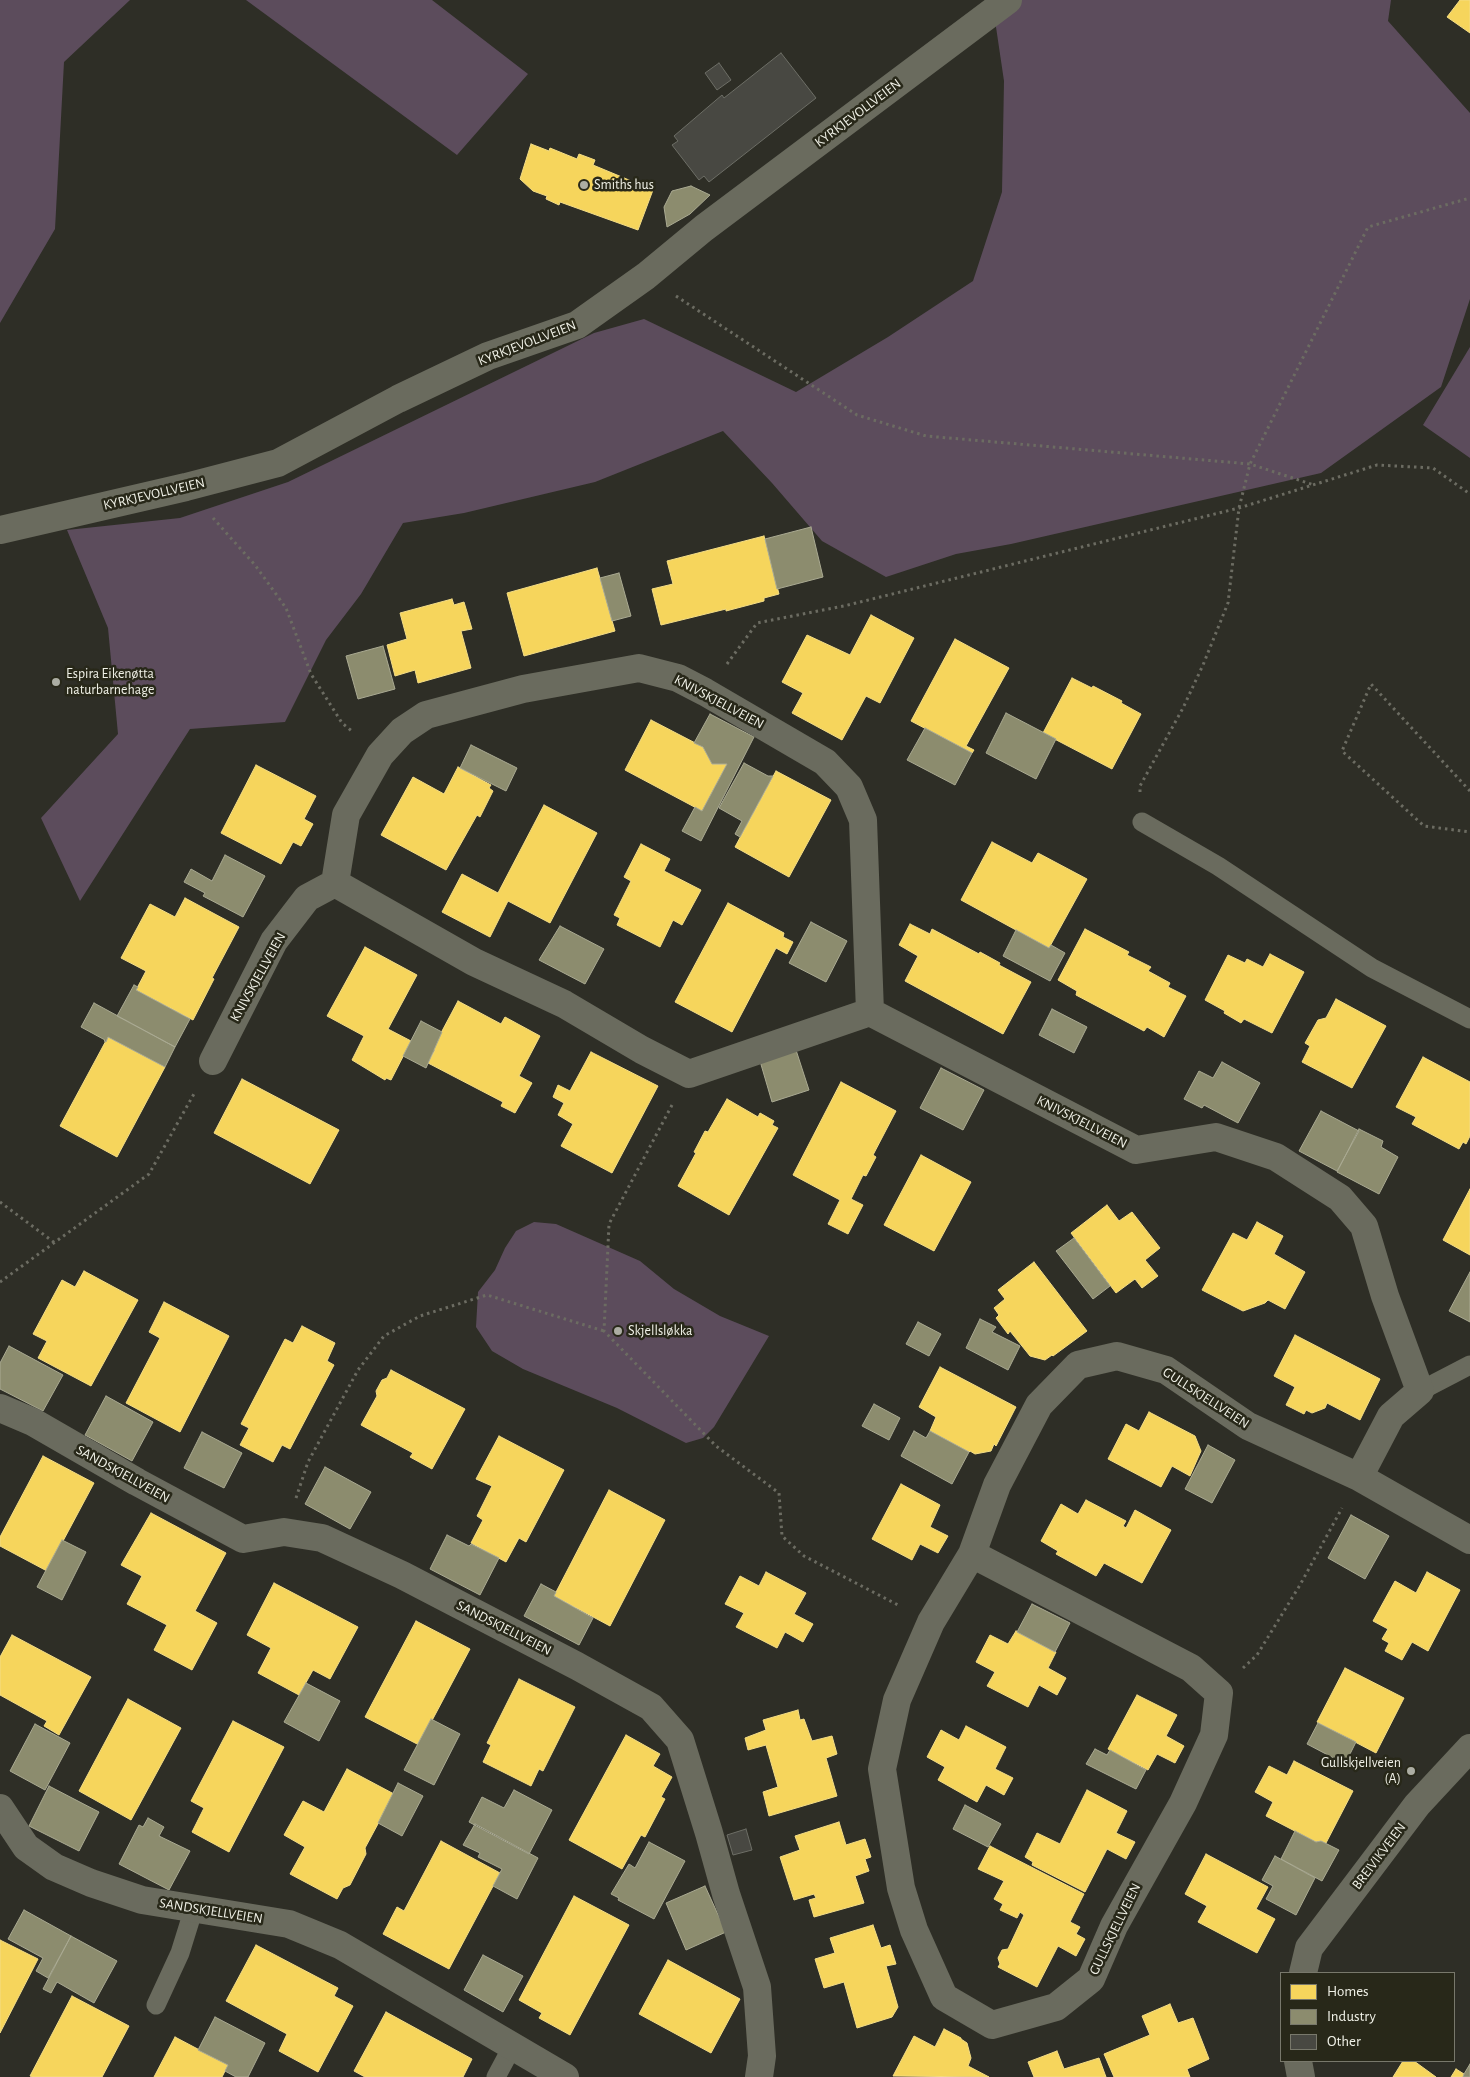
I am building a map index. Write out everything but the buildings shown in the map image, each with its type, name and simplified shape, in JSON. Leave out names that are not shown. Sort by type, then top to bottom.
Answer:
[{"type":"street","name":"KYRKJEVOLLVEIEN","points":[[0,530],[186,487],[278,463],[398,399],[488,356],[577,326],[646,276],[704,228],[1008,0]]},
{"type":"street","name":"KNIVSKJELLVEIEN","points":[[213,1061],[274,941],[307,898],[335,883],[346,814],[380,755],[402,731],[426,715],[524,690],[591,676],[639,668],[678,678],[825,762],[849,787],[863,820],[870,1012],[1136,1150],[1216,1137],[1276,1157],[1340,1198],[1364,1226],[1385,1296],[1420,1391]]},
{"type":"street","points":[[335,883],[474,962],[564,1004],[642,1050],[688,1074],[870,1012]]},
{"type":"street","name":"GULLSKJELLVEIEN","points":[[1219,1693],[1214,1735],[1183,1803],[1114,1926],[1091,1979],[1056,2007],[992,2025],[944,1997],[914,1930],[901,1888],[882,1769],[898,1700],[931,1622],[972,1554],[997,1485],[1039,1405],[1078,1365],[1117,1356],[1166,1370],[1248,1426],[1360,1477],[1470,1540]]},
{"type":"street","points":[[1360,1477],[1392,1416],[1420,1391]]},
{"type":"street","name":"SANDSKJELLVEIEN","points":[[0,1408],[33,1422],[137,1482],[243,1539],[284,1532],[322,1538],[402,1575],[577,1666],[651,1707],[680,1740],[726,1894],[757,1987],[762,2056],[759,2077]]},
{"type":"street","points":[[972,1554],[1191,1668],[1219,1693]]},
{"type":"street","name":"BREIVIKVEIEN","points":[[1303,1972],[1309,1948],[1417,1805],[1470,1748]]},
{"type":"street","name":"SANDSKJELLVEIEN","points":[[0,1808],[26,1846],[54,1867],[91,1883],[142,1900],[289,1924],[340,1946],[565,2077]]},
{"type":"street","points":[[1298,2062],[1301,2077]]},
{"type":"lane","points":[[1142,822],[1218,866],[1372,968],[1470,1019]]},
{"type":"lane","points":[[1420,1391],[1470,1365]]},
{"type":"lane","points":[[156,2005],[180,1954],[194,1908]]},
{"type":"lane","points":[[496,2077],[512,2047]]},
{"type":"path","points":[[1142,822],[1140,786],[1183,708],[1228,603],[1239,508],[1250,464],[1368,227],[1470,198]]},
{"type":"path","points":[[646,276],[858,415],[926,436],[1250,464],[1315,485]]},
{"type":"path","points":[[705,692],[757,623],[844,606],[1239,508],[1377,466],[1433,468],[1470,494]]},
{"type":"path","points":[[186,487],[255,565],[286,608],[311,674],[342,723],[380,755]]},
{"type":"path","points":[[1470,791],[1371,684],[1342,750],[1424,826],[1470,832]]},
{"type":"path","points":[[0,1282],[149,1174],[213,1061]]},
{"type":"path","points":[[604,1331],[609,1224],[688,1074]]},
{"type":"path","points":[[0,1202],[54,1243]]},
{"type":"path","points":[[284,1532],[308,1462],[358,1370],[384,1336],[420,1316],[487,1295],[604,1331],[716,1446],[779,1493],[782,1536],[804,1556],[931,1622]]},
{"type":"path","points":[[1219,1693],[1256,1655],[1300,1585],[1360,1477]]},
{"type":"shaded area","points":[[0,0],[130,0],[64,62],[55,229],[0,323]]},
{"type":"shaded area","points":[[246,0],[432,0],[528,74],[457,155]]},
{"type":"shaded area","points":[[992,0],[1391,0],[1388,21],[1470,113],[1470,299],[1441,387],[1321,473],[1011,544],[956,554],[886,577],[822,541],[772,483],[723,431],[595,482],[464,513],[403,523],[361,594],[326,640],[285,722],[190,729],[80,901],[41,818],[118,734],[108,628],[67,530],[180,518],[288,482],[594,333],[644,319],[796,392],[888,337],[973,281],[1002,192],[1004,81]]},
{"type":"shaded area","points":[[1470,347],[1470,458],[1423,425]]},
{"type":"shaded area","name":"Skjellsløkka","points":[[534,1222],[556,1224],[640,1261],[674,1289],[720,1316],[769,1336],[714,1427],[703,1438],[686,1443],[617,1408],[523,1369],[492,1351],[476,1327],[478,1292],[495,1270],[505,1248],[516,1231]]},
{"type":"place","name":"Smiths hus","points":[[584,185]]},
{"type":"place","name":"Espira Eikenøtta naturbarnehage","points":[[56,682]]},
{"type":"place","name":"Skjellsløkka","points":[[618,1331]]},
{"type":"place","name":"Gullskjellveien (A)","points":[[1411,1771]]}]
